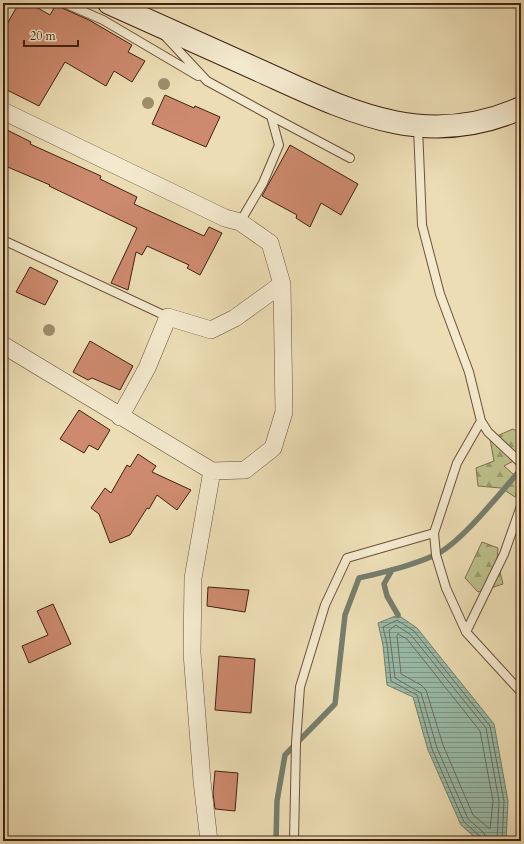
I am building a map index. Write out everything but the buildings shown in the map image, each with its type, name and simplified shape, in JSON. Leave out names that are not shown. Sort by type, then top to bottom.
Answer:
[{"type":"main road","points":[[109,3],[371,118],[395,124],[418,126],[462,125],[488,120],[521,108]]},
{"type":"street","points":[[3,111],[225,218],[240,222],[270,243],[282,284],[284,412],[273,448],[245,470],[212,471],[120,417],[3,345]]},
{"type":"street","points":[[120,417],[147,368],[168,317],[211,330],[235,318],[282,284]]},
{"type":"street","points":[[209,841],[202,781],[192,653],[193,585],[212,471]]},
{"type":"lane","points":[[64,3],[103,20],[207,81],[350,158]]},
{"type":"lane","points":[[153,23],[207,81]]},
{"type":"lane","points":[[240,222],[263,183],[279,145],[271,116]]},
{"type":"lane","points":[[418,126],[422,225],[440,294],[469,372],[481,421],[488,432],[521,463]]},
{"type":"lane","points":[[3,240],[168,317]]},
{"type":"lane","points":[[481,421],[457,463],[434,533],[436,555],[446,588],[466,632],[521,692]]},
{"type":"lane","points":[[466,632],[504,554],[521,506]]},
{"type":"lane","points":[[294,841],[296,743],[300,687],[325,605],[347,558],[434,533]]},
{"type":"green space","points":[[513,429],[521,433],[521,457],[504,466],[521,481],[515,497],[501,488],[478,486],[476,468],[494,461],[490,439]]},
{"type":"green space","points":[[482,542],[498,548],[497,560],[503,584],[478,592],[465,578]]},
{"type":"water","points":[[398,615],[417,628],[494,724],[508,801],[506,841],[479,841],[461,825],[428,750],[413,697],[387,685],[383,645],[378,623]]},
{"type":"waterway","points":[[276,841],[277,801],[285,755],[335,704],[345,615],[359,578],[417,562],[435,555],[445,549],[468,529],[521,469]]},
{"type":"waterway","points":[[392,570],[384,584],[387,596],[398,615]]}]
